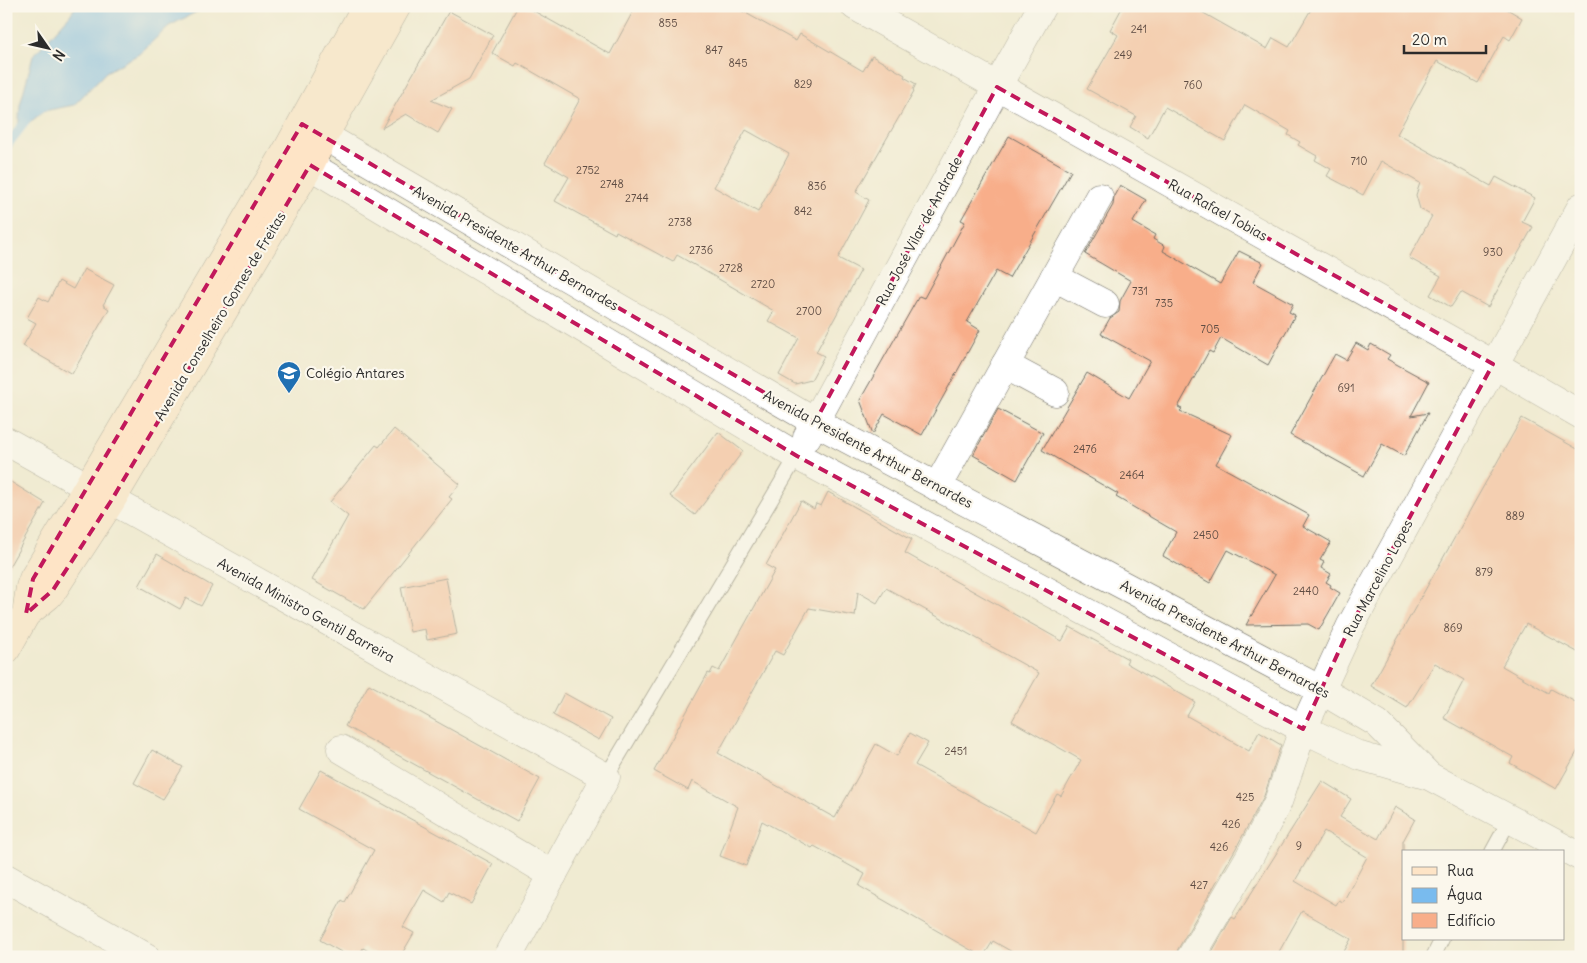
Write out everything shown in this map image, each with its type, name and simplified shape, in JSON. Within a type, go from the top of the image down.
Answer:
[{"type":"street","name":"Avenida Conselheiro Gomes de Freitas","points":[[100,494],[310,164],[313,130],[366,6]]},
{"type":"street","name":"Avenida Conselheiro Gomes de Freitas","points":[[6,650],[26,614],[53,590],[100,494],[286,152],[313,130],[397,6]]},
{"type":"street","name":"Rua Rafael Tobias","points":[[855,6],[1581,415]]},
{"type":"street","name":"Rua José Vilar de Andrade","points":[[798,456],[1042,6]]},
{"type":"street","name":"Avenida Presidente Arthur Bernardes","points":[[313,130],[815,422],[1321,690],[1377,723],[1429,776]]},
{"type":"street","name":"Avenida Presidente Arthur Bernardes","points":[[286,152],[310,164],[798,456],[1303,729],[1360,756],[1429,776],[1581,857]]},
{"type":"street","points":[[937,487],[1099,197]]},
{"type":"street","name":"Rua Marcelino Lopes","points":[[1191,957],[1250,856],[1278,802],[1303,729],[1350,627],[1581,207]]},
{"type":"street","points":[[1054,277],[1105,304]]},
{"type":"street","points":[[1005,365],[1055,392]]},
{"type":"street","name":"Avenida Ministro Gentil Barreira","points":[[6,441],[606,777]]},
{"type":"street","points":[[341,749],[553,875]]},
{"type":"street","points":[[508,957],[606,777]]},
{"type":"street","points":[[6,878],[146,957]]},
{"type":"lane","points":[[606,777],[798,456]]},
{"type":"lane","points":[[1493,850],[1510,819]]},
{"type":"lane","points":[[1433,957],[1442,940]]},
{"type":"highlighted area","points":[[997,87],[1493,364],[1350,627],[1303,729],[797,456],[310,165],[111,501],[53,590],[26,614],[33,579],[302,124],[815,422]]},
{"type":"water","points":[[76,6],[208,6],[169,26],[139,54],[106,72],[74,105],[44,111],[18,132],[20,105],[33,56]]},
{"type":"building","points":[[518,6],[525,6],[610,54],[636,6],[733,6],[796,41],[800,34],[863,71],[872,56],[905,75],[904,77],[916,84],[914,91],[856,192],[869,200],[838,258],[861,270],[816,352],[824,356],[811,380],[795,384],[779,375],[799,338],[768,321],[774,311],[677,255],[673,262],[616,231],[615,234],[555,201],[569,177],[545,163],[580,99],[517,63],[515,66],[492,53]],"holes":[[[746,130],[789,154],[758,212],[714,187]]]},
{"type":"building","points":[[1123,6],[1191,6],[1267,49],[1273,38],[1289,47],[1313,6],[1502,6],[1522,18],[1510,40],[1504,36],[1478,83],[1437,61],[1397,134],[1491,186],[1496,177],[1535,198],[1522,222],[1533,227],[1488,307],[1461,292],[1451,307],[1430,295],[1441,276],[1409,258],[1432,216],[1420,209],[1416,195],[1420,183],[1381,161],[1363,195],[1327,176],[1331,169],[1315,160],[1317,156],[1298,145],[1300,142],[1288,135],[1290,131],[1245,105],[1225,141],[1165,107],[1148,138],[1130,127],[1136,116],[1087,89],[1118,35],[1110,30]]},
{"type":"building","points":[[449,11],[493,35],[469,79],[431,100],[452,109],[438,133],[406,114],[382,128]]},
{"type":"building","points":[[1009,136],[1071,171],[1009,278],[996,271],[967,322],[980,330],[922,435],[884,414],[873,434],[860,400],[919,296],[924,298],[965,222],[961,220]]},
{"type":"building","points":[[1120,185],[1146,200],[1133,222],[1155,235],[1153,239],[1165,246],[1163,251],[1220,284],[1239,251],[1263,263],[1253,282],[1293,304],[1289,312],[1295,315],[1268,365],[1221,338],[1213,353],[1209,351],[1178,407],[1182,409],[1180,411],[1232,435],[1216,464],[1309,515],[1303,526],[1331,542],[1320,560],[1324,562],[1321,568],[1331,574],[1326,582],[1340,593],[1319,630],[1308,624],[1246,625],[1275,575],[1228,550],[1210,583],[1163,556],[1176,532],[1116,497],[1118,494],[1042,450],[1087,373],[1129,398],[1150,361],[1101,334],[1110,318],[1119,312],[1120,301],[1131,281],[1085,254],[1113,205],[1114,196]]},
{"type":"building","points":[[84,269],[114,285],[103,305],[109,309],[72,374],[23,346],[36,323],[27,318],[39,297],[48,302],[59,281],[73,289]]},
{"type":"building","points":[[1356,343],[1368,350],[1371,344],[1390,355],[1387,359],[1429,382],[1411,416],[1428,413],[1404,456],[1382,444],[1364,476],[1290,435],[1335,354],[1346,360]]},
{"type":"building","points":[[998,409],[1043,433],[1017,480],[973,455]]},
{"type":"building","points":[[1522,418],[1581,451],[1581,654],[1526,624],[1502,666],[1549,693],[1551,689],[1581,705],[1581,745],[1556,789],[1510,763],[1513,757],[1444,718],[1464,680],[1435,663],[1407,708],[1371,686]]},
{"type":"building","points":[[394,429],[460,484],[449,497],[452,499],[364,609],[312,580],[348,516],[330,502],[376,445],[379,447]]},
{"type":"building","points":[[718,432],[743,451],[695,515],[670,496]]},
{"type":"building","points":[[6,479],[45,503],[6,572]]},
{"type":"building","points":[[828,492],[912,539],[905,553],[1062,641],[1070,627],[1128,659],[1126,663],[1195,702],[1187,716],[1249,751],[1259,732],[1281,745],[1264,796],[1175,957],[1021,957],[993,941],[983,957],[859,886],[865,874],[814,846],[812,848],[762,821],[746,866],[720,856],[738,807],[692,781],[688,790],[654,771],[708,673],[710,674],[713,668],[719,671],[775,570],[766,565],[801,501],[814,509],[816,504],[821,506]],"holes":[[[886,588],[1039,673],[1012,721],[1081,760],[1061,796],[1057,794],[1036,832],[915,765],[928,743],[910,733],[897,756],[876,744],[835,818],[718,753],[775,651],[783,655],[809,608],[855,616],[858,592],[877,603]]]},
{"type":"building","points":[[157,554],[212,586],[201,606],[186,598],[180,609],[139,586]]},
{"type":"building","points":[[446,578],[457,634],[427,640],[425,629],[410,632],[401,587]]},
{"type":"building","points":[[369,684],[540,779],[517,821],[345,726]]},
{"type":"building","points":[[564,693],[611,719],[599,740],[553,715]]},
{"type":"building","points":[[152,750],[183,767],[163,799],[134,783]]},
{"type":"building","points":[[321,770],[493,864],[471,904],[449,892],[444,902],[424,890],[403,927],[414,933],[400,957],[379,957],[363,948],[358,957],[350,957],[320,940],[342,900],[345,902],[374,850],[299,809]]},
{"type":"building","points":[[1322,781],[1351,799],[1340,817],[1378,839],[1395,807],[1415,819],[1403,841],[1402,850],[1403,957],[1341,957],[1351,939],[1302,911],[1276,957],[1209,957],[1232,917],[1235,919]],"holes":[[[1324,831],[1367,857],[1343,902],[1339,900],[1336,905],[1295,881]]]},
{"type":"waterway","points":[[6,147],[25,122]]},
{"type":"place","name":"Colégio Antares","points":[[289,394]]}]
